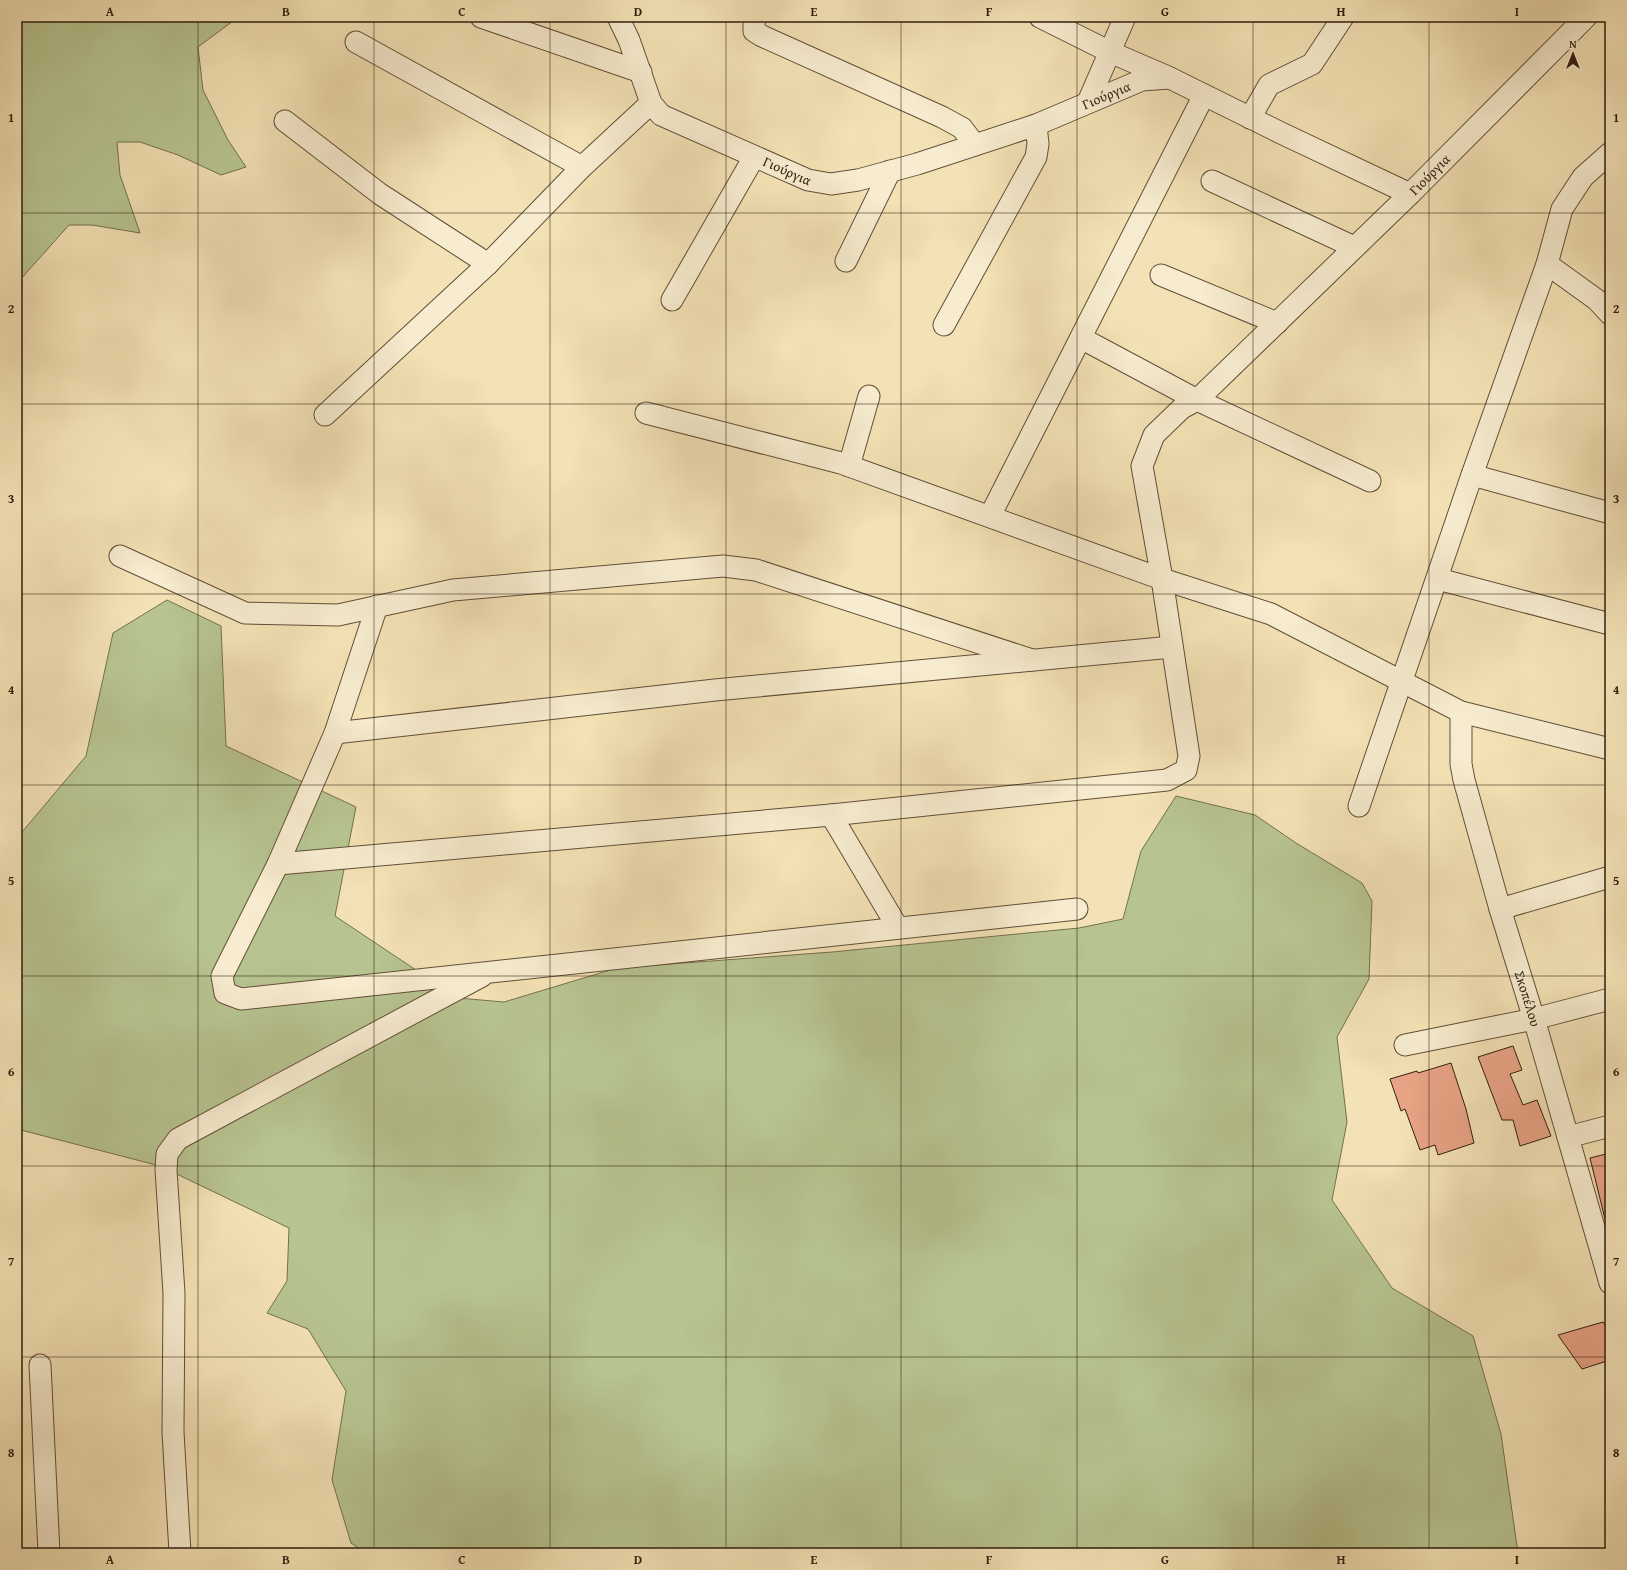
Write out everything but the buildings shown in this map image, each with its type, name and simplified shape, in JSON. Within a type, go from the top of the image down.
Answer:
[{"type":"street","points":[[481,17],[641,72]]},
{"type":"street","name":"Γιούργια","points":[[618,17],[652,103],[661,115],[808,180],[831,184],[858,180],[917,164],[1036,125],[1142,80],[1170,78],[1250,118],[1410,194],[1586,17]]},
{"type":"street","points":[[756,17],[754,22],[754,31],[762,36],[942,117],[962,128],[975,144]]},
{"type":"street","points":[[1040,17],[1110,52],[1170,78]]},
{"type":"street","points":[[1088,102],[1125,17]]},
{"type":"street","points":[[1250,118],[1269,85],[1312,64],[1343,17]]},
{"type":"street","points":[[356,42],[582,167]]},
{"type":"street","points":[[990,516],[1204,95]]},
{"type":"street","points":[[325,414],[488,264],[582,167],[652,103]]},
{"type":"street","points":[[285,121],[380,194],[488,264]]},
{"type":"street","points":[[944,325],[1036,157],[1038,144],[1036,125]]},
{"type":"street","points":[[1359,806],[1546,264],[1562,209],[1583,177],[1610,153]]},
{"type":"street","points":[[672,300],[754,157]]},
{"type":"street","points":[[846,261],[890,171]]},
{"type":"street","points":[[1212,181],[1354,247]]},
{"type":"street","points":[[278,864],[831,815],[1167,780],[1186,770],[1189,756],[1162,579],[1142,466],[1154,435],[1182,408],[1197,400],[1410,194]]},
{"type":"street","points":[[1546,264],[1597,300],[1610,314]]},
{"type":"street","points":[[1161,275],[1277,323]]},
{"type":"street","points":[[1081,338],[1197,400],[1370,481]]},
{"type":"street","points":[[849,466],[869,396]]},
{"type":"street","points":[[646,413],[849,466],[1162,579],[1271,614],[1461,712],[1610,749]]},
{"type":"street","points":[[1472,475],[1610,513]]},
{"type":"street","points":[[120,556],[245,613],[338,615],[453,590],[723,566],[756,570],[1032,660]]},
{"type":"street","points":[[1438,579],[1610,624]]},
{"type":"street","points":[[377,606],[336,733],[278,864],[222,976],[225,992],[241,999],[492,970],[1077,909]]},
{"type":"street","points":[[336,733],[715,690],[1172,647]]},
{"type":"street","name":"Σκοπέλου","points":[[1461,712],[1461,764],[1500,909],[1534,1019],[1610,1283]]},
{"type":"street","points":[[831,815],[898,928]]},
{"type":"street","points":[[1500,909],[1610,877]]},
{"type":"street","points":[[180,1553],[173,1432],[174,1293],[166,1170],[167,1154],[178,1139],[492,970]]},
{"type":"street","points":[[1405,1045],[1534,1019],[1610,999]]},
{"type":"street","points":[[1568,1137],[1610,1126]]},
{"type":"street","points":[[40,1366],[49,1553]]},
{"type":"green space","points":[[17,17],[251,17],[233,21],[198,47],[203,90],[228,140],[246,167],[221,175],[178,155],[140,142],[117,142],[120,175],[140,233],[92,225],[69,225],[19,281],[17,281]]},
{"type":"green space","points":[[167,600],[221,626],[226,746],[356,807],[335,916],[458,998],[504,1002],[617,968],[832,952],[1079,928],[1123,919],[1141,851],[1176,796],[1255,815],[1296,843],[1362,883],[1372,901],[1369,979],[1337,1037],[1347,1122],[1332,1200],[1392,1288],[1473,1336],[1501,1434],[1518,1553],[366,1553],[351,1543],[332,1480],[346,1391],[308,1329],[267,1313],[287,1281],[289,1228],[160,1166],[17,1129],[17,838],[86,756],[113,633]]}]
